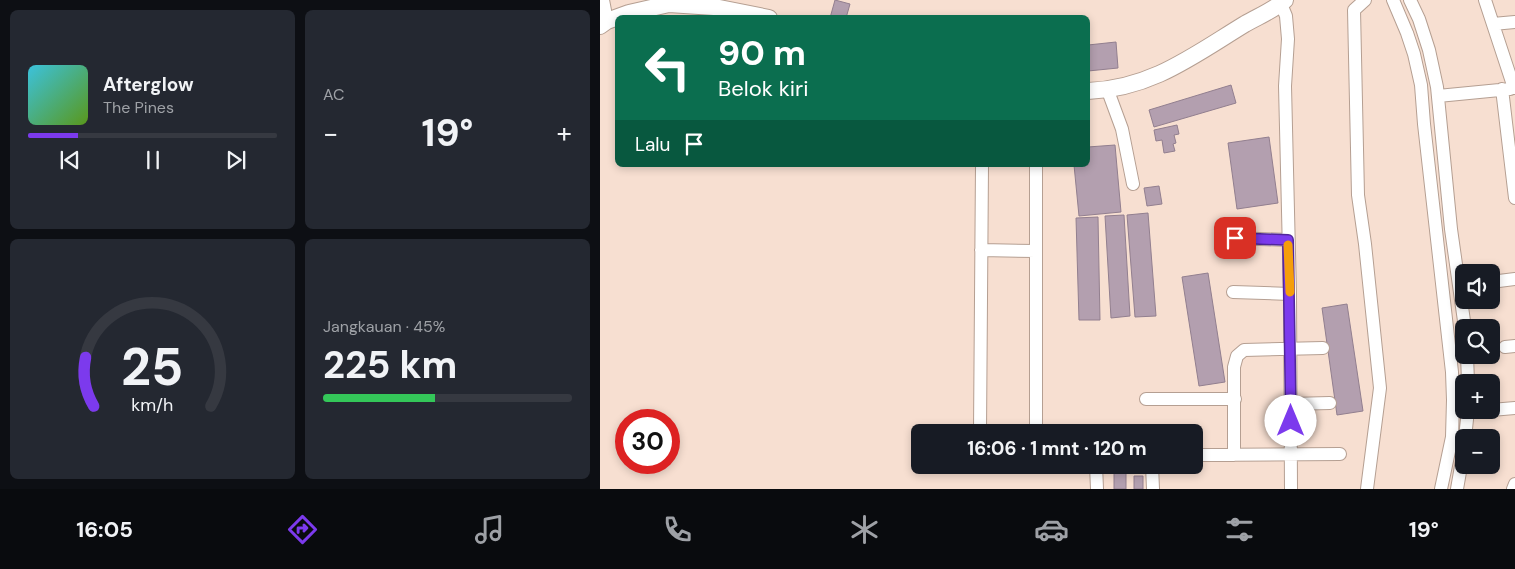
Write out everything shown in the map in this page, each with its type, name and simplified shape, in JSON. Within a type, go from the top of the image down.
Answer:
[{"type":"street","points":[[603,0],[604,24]]},
{"type":"street","points":[[1365,0],[1354,10],[1358,195],[1380,388],[1367,489]]},
{"type":"street","points":[[1393,0],[1407,33],[1421,85],[1452,372],[1452,437],[1441,489]]},
{"type":"street","points":[[1410,0],[1419,19],[1429,50],[1438,96],[1451,229],[1457,264]]},
{"type":"street","points":[[1485,0],[1510,89],[1515,198]]},
{"type":"street","points":[[624,15],[669,4],[735,5],[761,15]]},
{"type":"street","points":[[1090,91],[1108,90],[1137,83],[1173,68],[1284,7],[1288,39],[1285,86],[1290,294],[1290,489]]},
{"type":"street","points":[[1492,24],[1515,22]]},
{"type":"street","points":[[1438,96],[1510,89]]},
{"type":"street","points":[[1108,90],[1122,129],[1133,184]]},
{"type":"street","points":[[980,424],[982,167]]},
{"type":"street","points":[[1036,167],[1036,424]]},
{"type":"street","points":[[1235,238],[1288,240]]},
{"type":"street","points":[[981,250],[1036,251]]},
{"type":"street","points":[[1500,281],[1515,279]]},
{"type":"street","points":[[1233,292],[1290,294]]},
{"type":"street","points":[[1234,455],[1234,367],[1238,356],[1244,350],[1323,348]]},
{"type":"street","points":[[1146,399],[1234,399]]},
{"type":"street","points":[[1290,404],[1330,403]]},
{"type":"street","points":[[1500,409],[1515,408]]},
{"type":"street","points":[[1203,455],[1340,454]]},
{"type":"street","points":[[1096,474],[1097,489]]},
{"type":"street","points":[[1152,474],[1153,489]]},
{"type":"street","points":[[1457,489],[1460,474]]},
{"type":"street","points":[[1513,489],[1515,484]]},
{"type":"building","points":[[835,0],[850,4],[847,15],[831,15]]},
{"type":"building","points":[[1116,42],[1118,68],[1090,71],[1090,45]]},
{"type":"building","points":[[1231,85],[1236,103],[1154,127],[1149,110]]},
{"type":"building","points":[[1177,125],[1179,134],[1174,135],[1176,143],[1173,144],[1175,151],[1164,153],[1162,140],[1156,141],[1154,130]]},
{"type":"building","points":[[1269,137],[1278,203],[1237,209],[1228,143]]},
{"type":"building","points":[[1115,145],[1121,212],[1079,216],[1074,167],[1090,167],[1090,147]]},
{"type":"building","points":[[1159,186],[1162,204],[1147,206],[1144,188]]},
{"type":"building","points":[[1148,213],[1156,316],[1135,317],[1127,215]]},
{"type":"building","points":[[1124,215],[1130,316],[1111,318],[1105,216]]},
{"type":"building","points":[[1098,217],[1100,320],[1079,320],[1076,218]]},
{"type":"building","points":[[1208,273],[1225,382],[1199,386],[1182,277]]},
{"type":"building","points":[[1347,304],[1363,411],[1337,415],[1322,308]]},
{"type":"building","points":[[1114,474],[1126,474],[1126,489],[1114,489]]},
{"type":"building","points":[[1134,476],[1143,476],[1143,489],[1134,489]]},
{"type":"slow traffic","points":[[1288,245],[1290,292]]},
{"type":"route","points":[[1235,238],[1288,240],[1291,421]]}]
